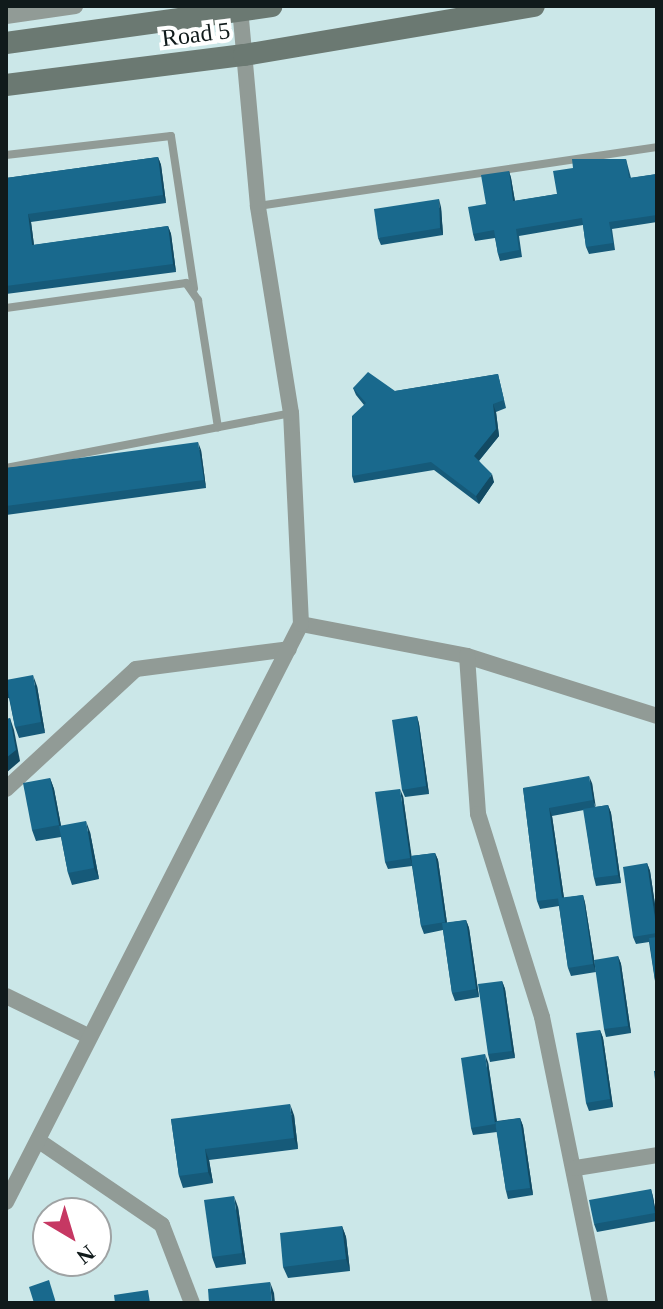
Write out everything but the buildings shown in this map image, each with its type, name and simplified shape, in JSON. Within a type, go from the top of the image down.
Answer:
[{"type":"street","points":[[6,16],[75,6]]},
{"type":"street","name":"Road 5","points":[[6,43],[271,6]]},
{"type":"street","name":"Road 5","points":[[6,85],[244,55],[530,6]]},
{"type":"street","points":[[6,1202],[39,1141],[88,1036],[301,624],[291,413],[258,206],[240,10]]},
{"type":"street","points":[[301,624],[467,656],[657,716]]},
{"type":"street","points":[[6,789],[136,669],[289,649]]},
{"type":"street","points":[[467,656],[478,814],[542,1017],[576,1168],[600,1303]]},
{"type":"street","points":[[6,996],[88,1036]]},
{"type":"street","points":[[39,1141],[162,1225],[192,1303]]},
{"type":"street","points":[[576,1168],[657,1155]]},
{"type":"lane","points":[[6,155],[171,136],[218,427]]},
{"type":"lane","points":[[258,206],[657,147]]},
{"type":"lane","points":[[6,308],[186,283],[194,288]]},
{"type":"lane","points":[[6,468],[291,413]]}]
